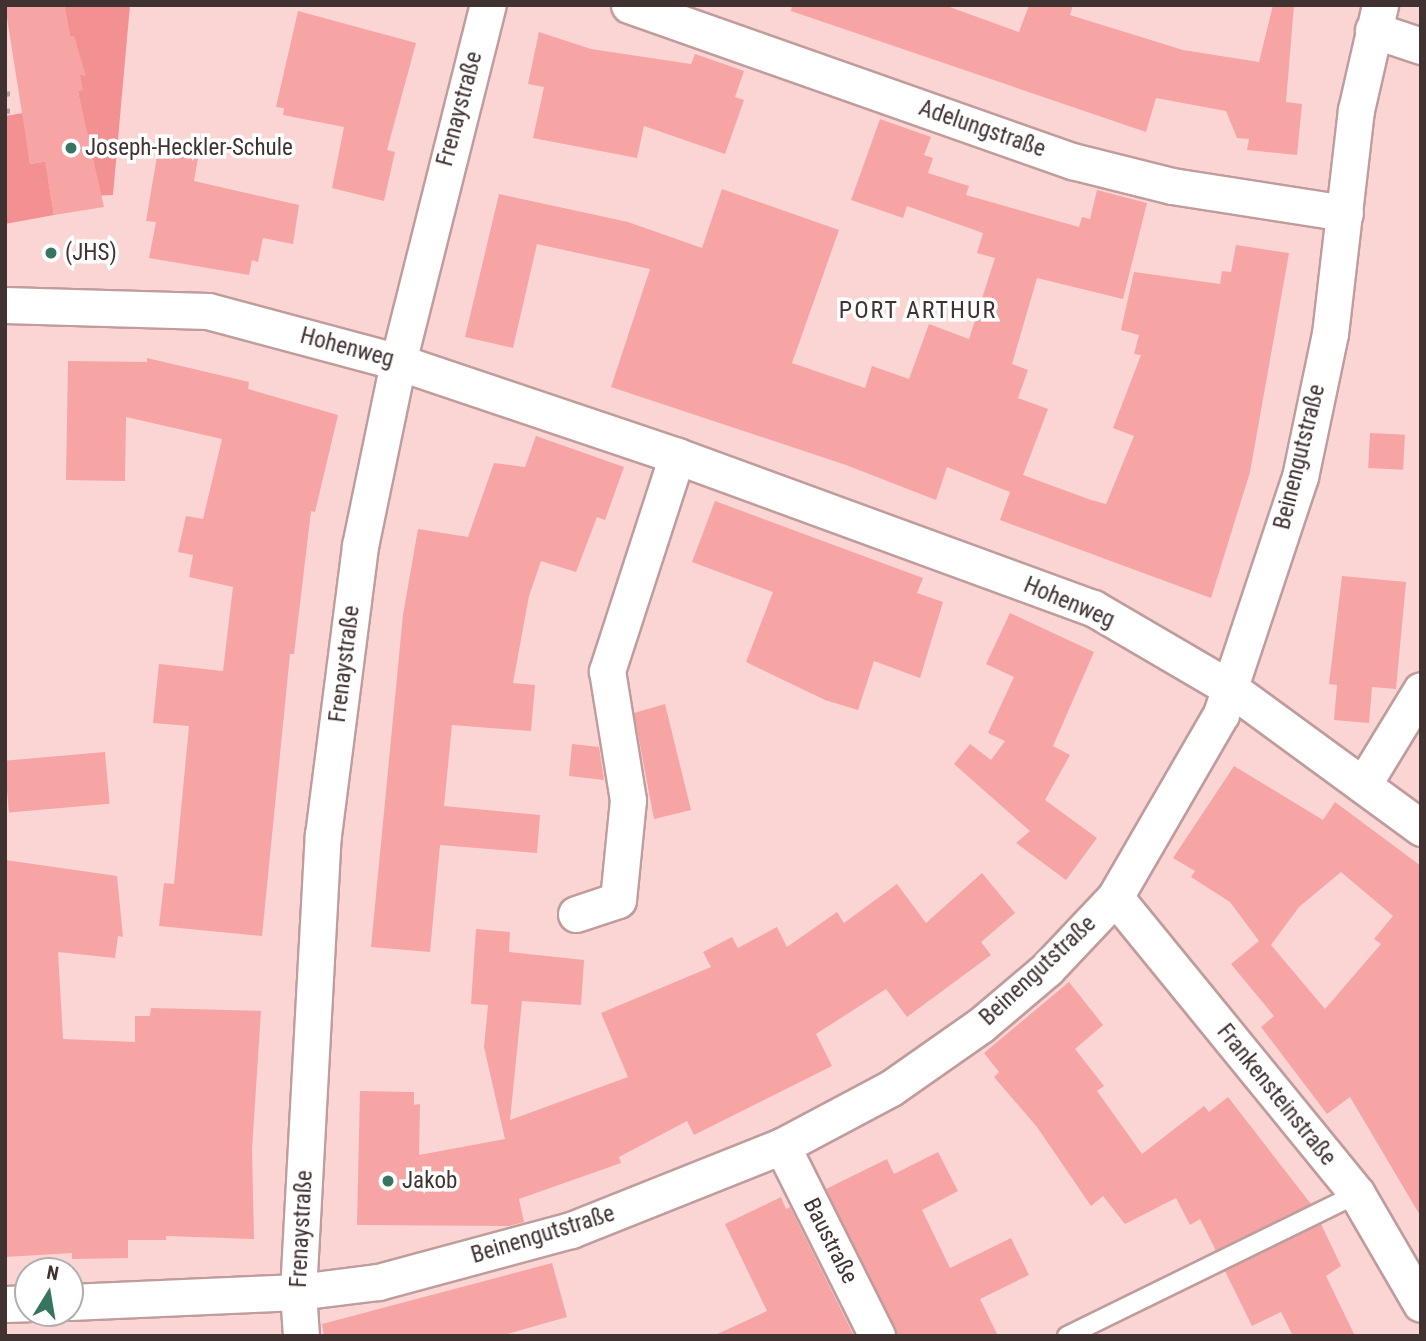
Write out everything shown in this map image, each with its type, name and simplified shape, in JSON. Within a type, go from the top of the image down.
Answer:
[{"type":"street","name":"Frenaystraße","points":[[301,1336],[298,1292],[323,835],[360,547],[398,362],[488,5]]},
{"type":"street","name":"Adelungstraße","points":[[629,5],[1072,161],[1172,186],[1345,213]]},
{"type":"street","name":"Beinengutstraße","points":[[84,1301],[298,1292],[378,1282],[571,1230],[782,1146],[891,1088],[981,1025],[1047,969],[1115,897],[1221,715],[1300,477],[1330,334],[1356,110],[1376,18]]},
{"type":"street","points":[[1376,18],[1421,46]]},
{"type":"street","name":"Hohenweg","points":[[5,305],[208,311],[398,362],[677,456],[1093,608],[1230,688],[1421,828]]},
{"type":"street","points":[[576,914],[618,900],[628,800],[607,671],[677,456]]},
{"type":"street","points":[[1363,785],[1421,690]]},
{"type":"street","name":"Frankensteinstraße","points":[[1115,897],[1357,1194],[1421,1304]]},
{"type":"street","name":"Baustraße","points":[[782,1146],[877,1336]]},
{"type":"lane","points":[[1066,1336],[1357,1194]]},
{"type":"path","points":[[5,94],[12,93]]},
{"type":"path","points":[[5,111],[15,110]]},
{"type":"shaded area","points":[[64,5],[130,5],[113,195],[92,196],[48,178],[54,215],[5,224],[5,116],[23,113],[30,164],[94,153],[88,150],[78,91],[83,89],[78,87],[75,39],[70,36]]},
{"type":"building","points":[[5,5],[64,5],[70,36],[74,36],[86,76],[80,75],[83,90],[78,91],[104,207],[54,215],[45,162],[30,164]]},
{"type":"building","points":[[792,5],[944,5],[1019,32],[1029,5],[1073,5],[1070,15],[1183,50],[1259,62],[1273,5],[1294,5],[1286,102],[1302,104],[1297,155],[1247,150],[1249,139],[1237,138],[1226,111],[1156,98],[1146,132],[791,11]]},
{"type":"building","points":[[298,11],[416,43],[387,150],[395,152],[384,201],[332,188],[344,127],[283,115],[284,108],[276,107]]},
{"type":"building","points":[[539,32],[591,49],[691,64],[695,54],[744,71],[735,97],[744,100],[725,154],[644,126],[637,158],[533,138],[544,87],[528,84]]},
{"type":"building","points":[[880,119],[931,137],[924,155],[933,158],[928,173],[969,186],[966,195],[1079,227],[1082,217],[1090,219],[1097,190],[1147,203],[1123,299],[1037,278],[1012,364],[1028,370],[1018,398],[1048,409],[1023,475],[1091,500],[1106,504],[1134,436],[1113,428],[1141,355],[1134,354],[1139,335],[1121,330],[1134,272],[1220,284],[1222,271],[1231,272],[1236,245],[1289,253],[1250,472],[1211,598],[1000,520],[1010,492],[947,467],[936,500],[846,465],[611,387],[650,269],[537,244],[513,348],[465,337],[499,194],[628,222],[702,248],[722,189],[839,230],[792,363],[865,388],[872,366],[909,379],[929,324],[969,339],[995,258],[977,253],[983,233],[907,206],[903,218],[851,200]]},
{"type":"building","points":[[179,143],[200,147],[194,181],[299,205],[293,244],[263,238],[258,262],[252,260],[249,275],[149,258],[156,222],[146,221],[159,145]]},
{"type":"building","points":[[147,358],[249,382],[248,389],[338,415],[315,512],[311,511],[294,654],[290,654],[262,936],[159,926],[164,883],[174,884],[189,726],[153,723],[159,664],[223,671],[233,587],[189,577],[193,555],[178,552],[186,516],[203,519],[222,439],[126,417],[125,481],[66,480],[68,361],[147,362]]},
{"type":"building","points":[[1370,433],[1405,435],[1403,470],[1368,468]]},
{"type":"building","points":[[536,436],[624,467],[605,520],[597,517],[576,572],[541,561],[529,596],[513,683],[535,685],[531,731],[452,725],[444,806],[540,815],[537,853],[440,845],[430,952],[371,947],[403,615],[418,529],[468,537],[494,463],[525,467]]},
{"type":"building","points":[[715,501],[923,578],[917,593],[943,602],[920,678],[874,661],[858,710],[825,700],[746,662],[773,592],[692,562]]},
{"type":"building","points":[[1342,576],[1406,582],[1396,689],[1372,687],[1369,723],[1334,720],[1337,685],[1329,684]]},
{"type":"building","points":[[1010,613],[1094,652],[1053,746],[1070,755],[1045,800],[1097,838],[1066,880],[1016,843],[1030,831],[954,764],[970,744],[991,760],[1005,741],[988,733],[1014,677],[986,664]]},
{"type":"building","points":[[665,704],[691,810],[654,819],[634,713]]},
{"type":"building","points":[[572,744],[599,747],[604,780],[569,776]]},
{"type":"building","points":[[105,752],[110,804],[9,813],[5,761]]},
{"type":"building","points":[[1234,766],[1323,820],[1335,802],[1421,866],[1421,1217],[1350,1097],[1327,1114],[1261,1027],[1274,1016],[1231,964],[1259,941],[1230,902],[1191,877],[1195,871],[1173,858]],"holes":[[[1341,872],[1393,916],[1374,939],[1381,944],[1325,1009],[1271,945],[1299,907]]]},
{"type":"building","points":[[5,860],[117,876],[123,937],[118,936],[115,958],[58,952],[63,1039],[135,1042],[135,1016],[150,1016],[151,1008],[261,1011],[252,1149],[254,1239],[166,1236],[166,1240],[128,1240],[128,1258],[84,1259],[72,1257],[72,1253],[5,1257]]},
{"type":"building","points":[[982,873],[1015,913],[981,942],[991,955],[907,1017],[886,989],[816,1034],[832,1066],[694,1135],[687,1121],[619,1157],[621,1163],[519,1199],[524,1222],[509,1226],[357,1225],[360,1091],[414,1092],[414,1105],[420,1104],[419,1155],[505,1139],[484,1047],[488,1005],[471,1004],[476,929],[510,932],[509,952],[584,960],[581,1005],[522,1001],[510,1120],[628,1077],[601,1013],[711,967],[703,952],[732,937],[738,948],[777,927],[787,947],[837,912],[844,923],[897,884],[926,923]]},
{"type":"building","points":[[1069,982],[1103,1025],[1075,1049],[1104,1086],[1097,1091],[1142,1154],[1204,1106],[1209,1112],[1228,1097],[1311,1204],[1216,1251],[1200,1219],[1190,1225],[1176,1198],[1125,1224],[1103,1196],[1091,1206],[1037,1127],[994,1077],[999,1072],[984,1053]]},
{"type":"building","points":[[938,1152],[958,1191],[922,1210],[950,1268],[1011,1238],[1029,1275],[980,1299],[998,1336],[897,1336],[826,1189],[887,1159],[894,1174]]},
{"type":"building","points":[[781,1197],[786,1209],[790,1207],[854,1336],[713,1336],[767,1311],[725,1224]]},
{"type":"building","points":[[1321,1224],[1341,1266],[1326,1276],[1355,1336],[1293,1336],[1281,1312],[1252,1326],[1225,1271]]},
{"type":"building","points":[[552,1263],[567,1317],[500,1336],[324,1336],[322,1324]]},
{"type":"place","name":"Joseph-Heckler-Schule","points":[[71,148]]},
{"type":"place","name":"(JHS)","points":[[51,253]]},
{"type":"place","name":"Jakob","points":[[388,1181]]},
{"type":"district","name":"PORT ARTHUR","points":[[918,311]]}]
